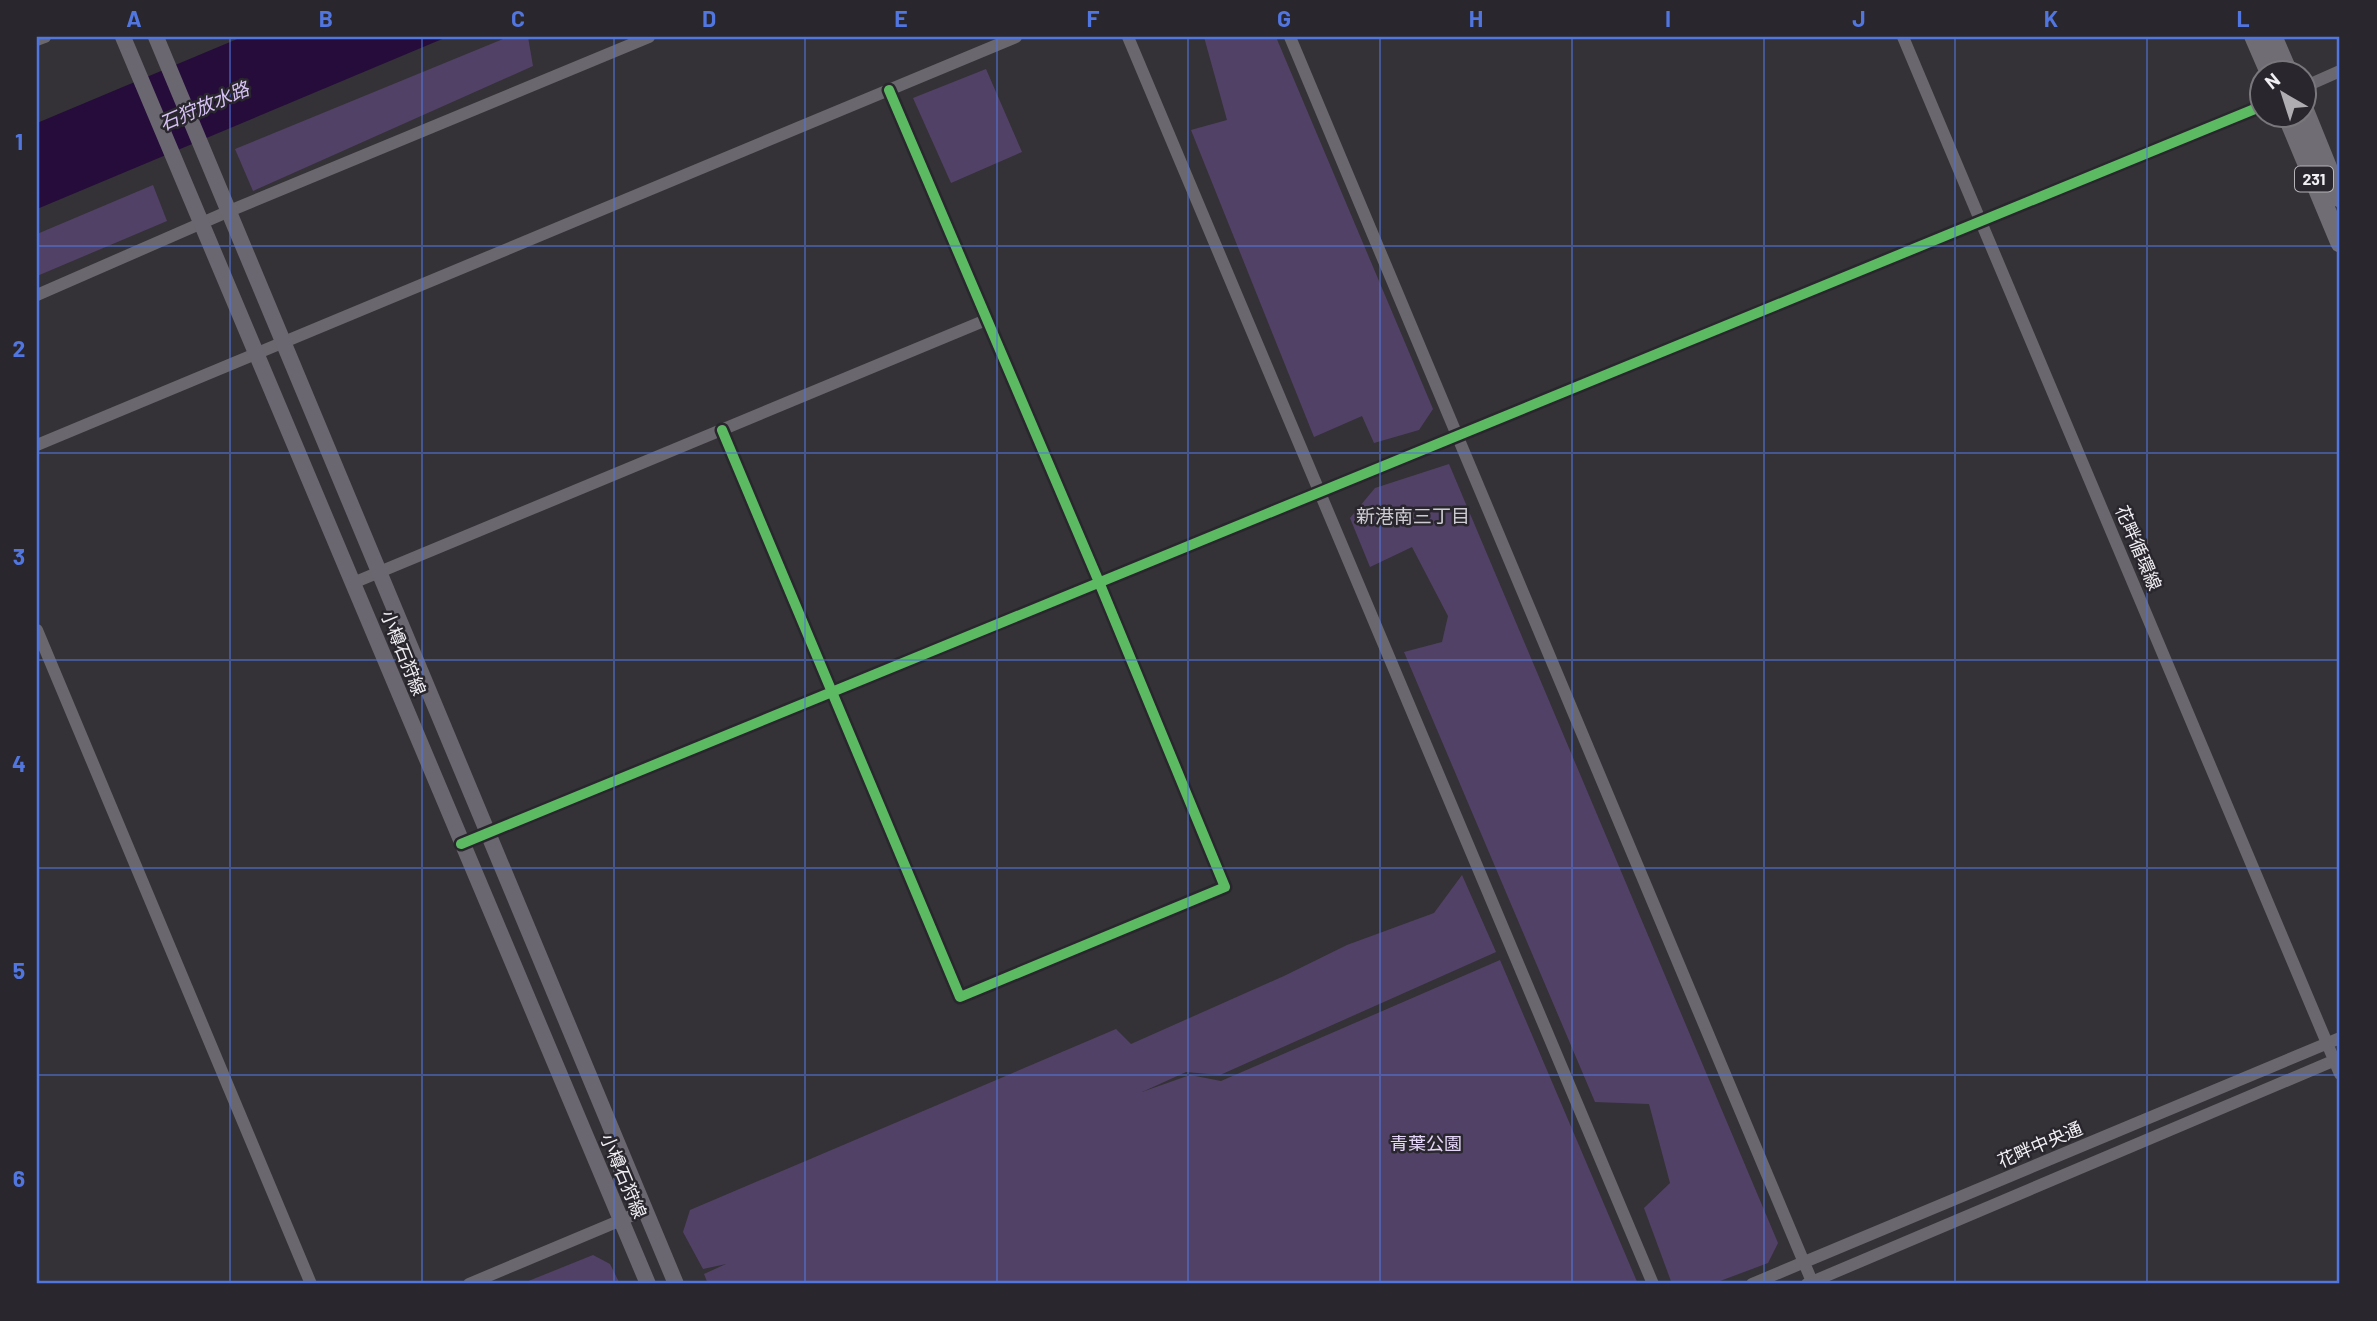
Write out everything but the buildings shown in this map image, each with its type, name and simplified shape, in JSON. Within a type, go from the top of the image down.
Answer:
[{"type":"highway","points":[[2254,37],[2264,60]]},
{"type":"highway","points":[[2273,37],[2282,60]]},
{"type":"highway","name":"231","points":[[2293,130],[2340,243]]},
{"type":"highway","name":"231","points":[[2312,130],[2340,198]]},
{"type":"main road","name":"小樽石狩線","points":[[123,37],[258,352],[461,844],[648,1284]]},
{"type":"main road","name":"小樽石狩線","points":[[156,37],[676,1284]]},
{"type":"street","points":[[37,40],[44,37]]},
{"type":"street","points":[[37,295],[228,212],[649,37]]},
{"type":"street","points":[[37,445],[1016,37]]},
{"type":"street","points":[[1128,37],[1653,1284]]},
{"type":"street","points":[[1290,37],[1804,1263],[1810,1284],[2337,1059]]},
{"type":"street","name":"花畔循環線","points":[[1903,37],[1982,219],[2327,1043],[2337,1059],[2340,1074]]},
{"type":"street","points":[[2318,81],[2340,71]]},
{"type":"street","points":[[722,430],[960,997],[1225,887],[1099,582],[889,90]]},
{"type":"street","points":[[461,844],[2248,112]]},
{"type":"street","points":[[353,583],[986,320]]},
{"type":"street","points":[[37,631],[311,1284]]},
{"type":"street","name":"花畔中央通","points":[[1752,1284],[2340,1038]]},
{"type":"street","points":[[469,1284],[645,1210]]},
{"type":"green space","points":[[508,37],[528,37],[533,66],[253,191],[235,149]]},
{"type":"green space","points":[[1204,37],[1276,37],[1433,409],[1419,430],[1374,443],[1362,416],[1314,437],[1191,130],[1227,120]]},
{"type":"green space","points":[[986,69],[1022,152],[951,183],[913,98]]},
{"type":"green space","points":[[153,185],[167,221],[37,276],[37,234]]},
{"type":"green space","points":[[1449,464],[1778,1243],[1768,1263],[1712,1284],[1672,1284],[1644,1208],[1670,1183],[1649,1104],[1595,1102],[1404,652],[1442,642],[1448,616],[1412,547],[1370,567],[1350,518],[1375,488]]},
{"type":"green space","name":"青葉公園","points":[[1462,875],[1496,952],[1220,1075],[1186,1072],[1142,1092],[1190,1075],[1221,1081],[1500,960],[1638,1284],[708,1284],[704,1274],[726,1264],[703,1269],[683,1232],[690,1210],[1116,1029],[1131,1044],[1347,945],[1434,913]]},
{"type":"green space","points":[[593,1255],[610,1264],[620,1284],[521,1284]]},
{"type":"water","name":"石狩放水路","points":[[242,37],[447,37],[37,209],[37,123]]},
{"type":"cycle path","points":[[722,430],[960,997],[1225,887],[1099,582],[889,90]]},
{"type":"cycle path","points":[[461,844],[2248,112]]},
{"type":"district","name":"新港南三丁目","points":[[1413,516]]}]
